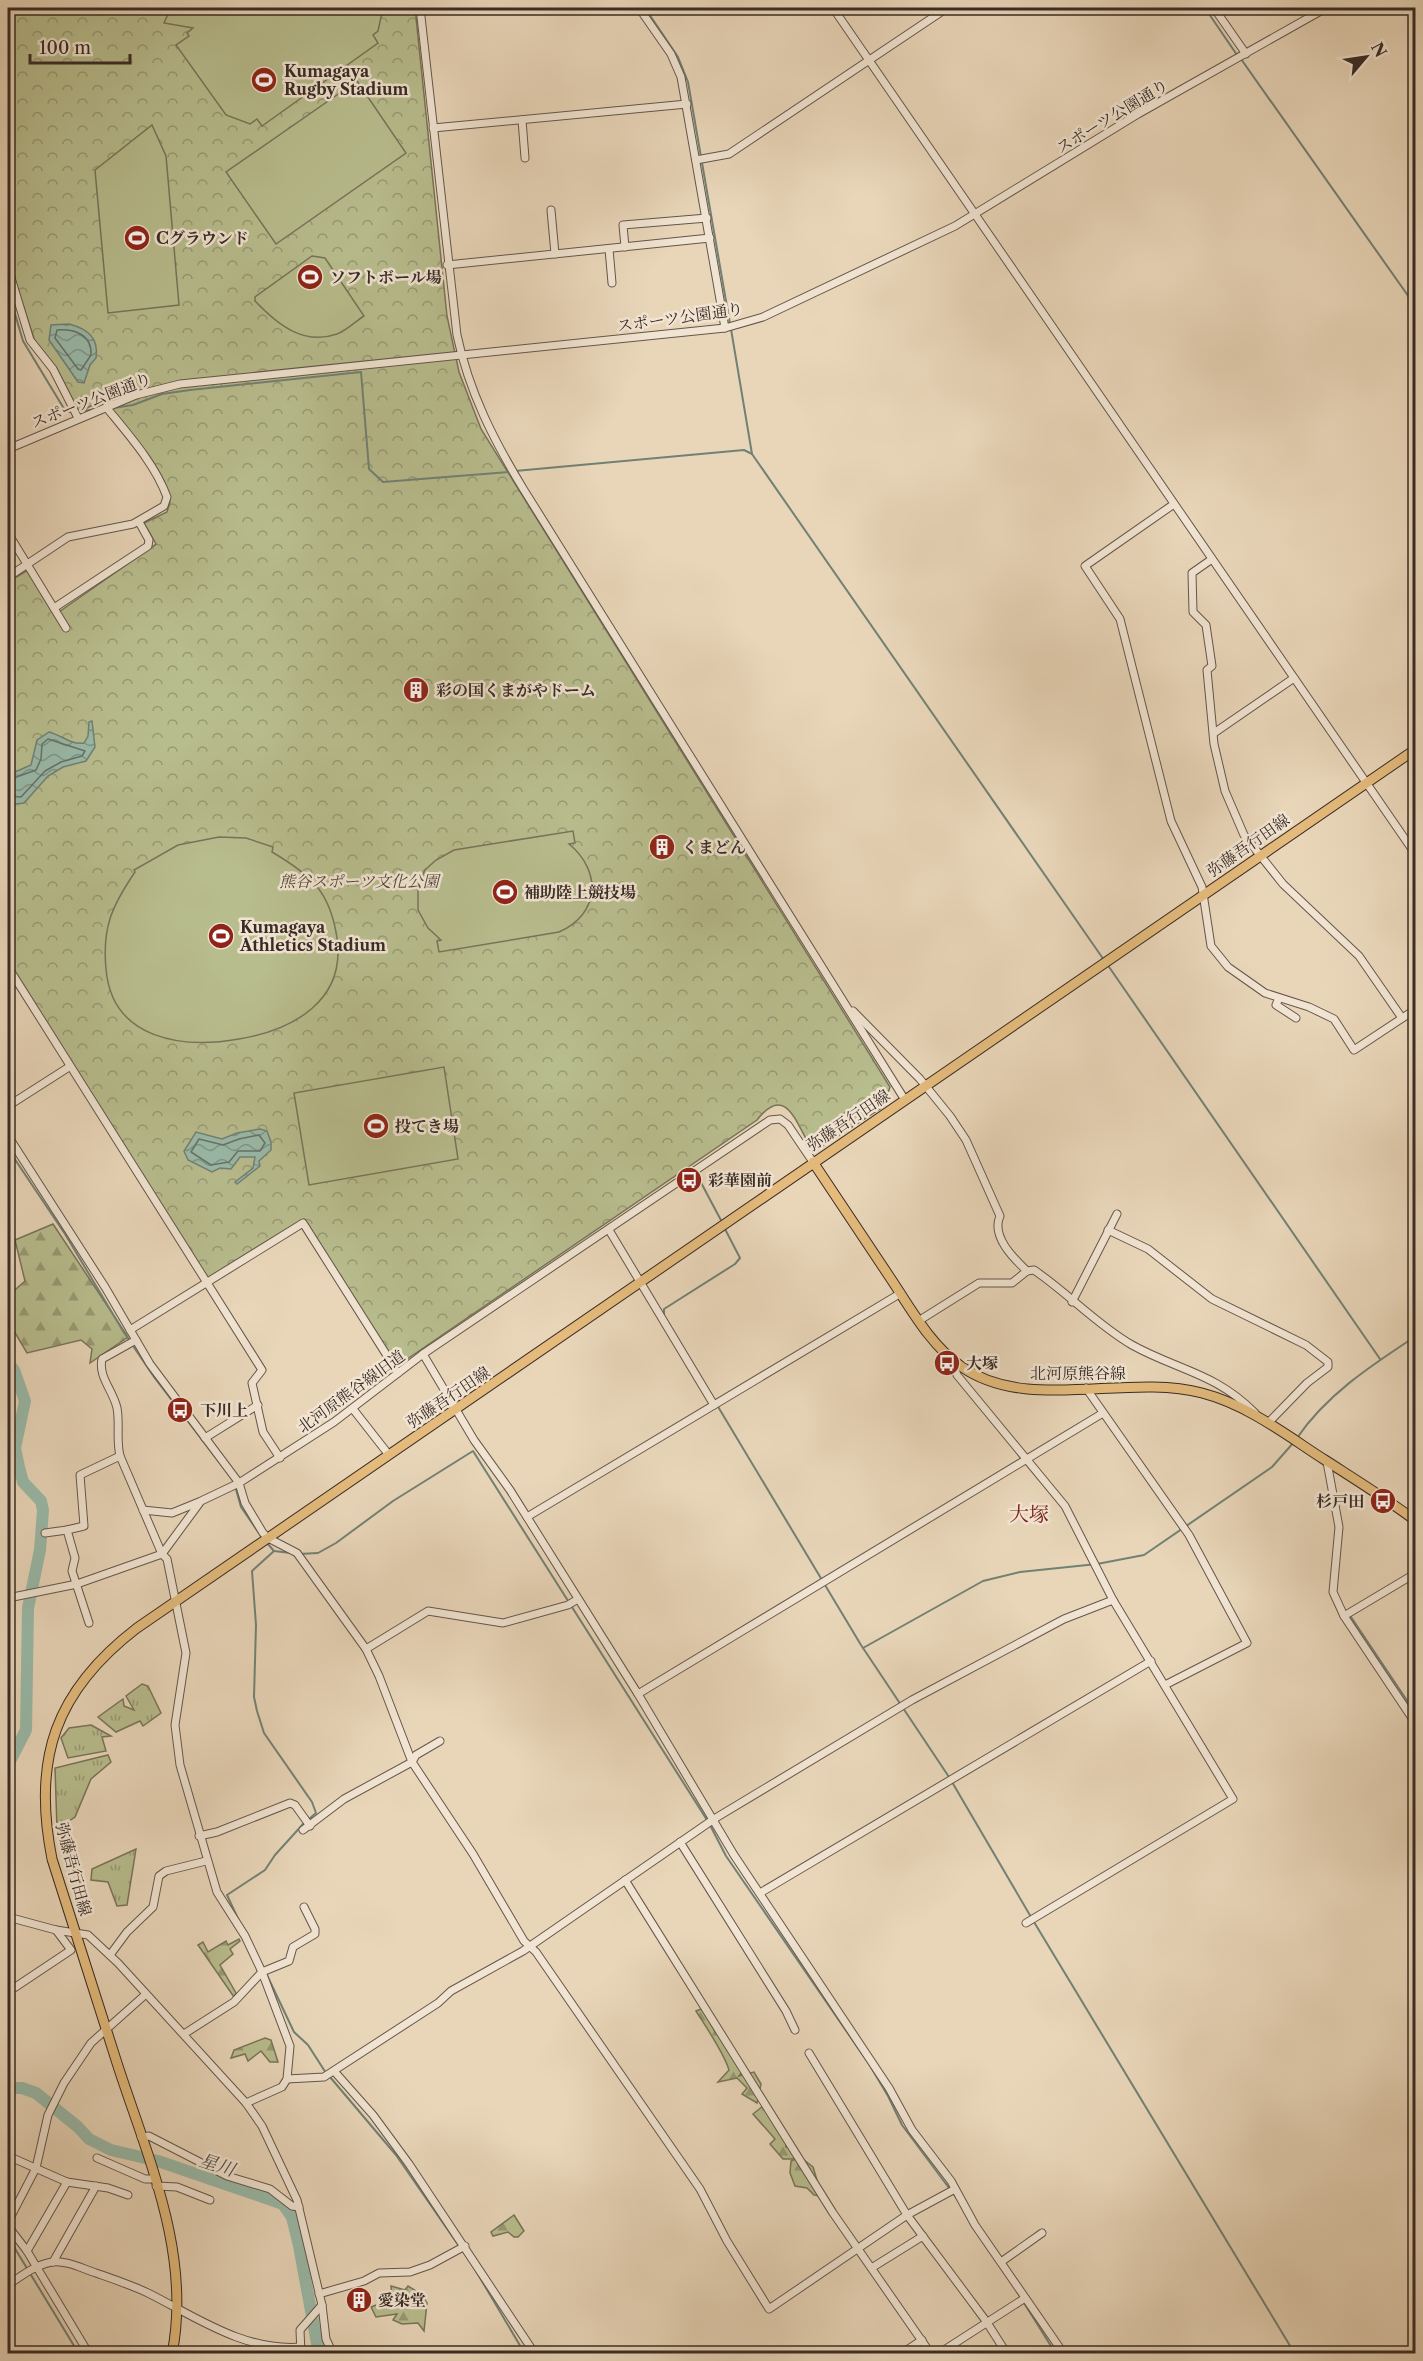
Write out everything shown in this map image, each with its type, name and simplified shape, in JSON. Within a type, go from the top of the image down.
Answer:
[{"type":"main road","name":"弥藤吾行田線","points":[[172,2354],[178,2308],[175,2263],[142,2139],[52,1859],[46,1825],[45,1775],[49,1751],[66,1707],[91,1670],[116,1644],[175,1602],[1416,749]]},
{"type":"main road","name":"北河原熊谷線","points":[[813,1162],[920,1320],[952,1360],[974,1374],[1014,1387],[1157,1387],[1185,1390],[1220,1399],[1259,1417],[1377,1493],[1416,1521]]},
{"type":"street","points":[[420,8],[447,265],[462,357],[474,396],[501,452],[905,1100]]},
{"type":"street","points":[[639,8],[671,54],[681,77],[725,328]]},
{"type":"street","points":[[833,8],[1416,855]]},
{"type":"street","points":[[696,160],[729,154],[947,8]]},
{"type":"street","points":[[1215,8],[1246,54]]},
{"type":"street","name":"スポーツ公園通り","points":[[8,449],[149,390],[180,384],[462,357],[725,328],[763,317],[918,246],[976,215],[1138,114],[1326,8]]},
{"type":"street","points":[[433,128],[687,104]]},
{"type":"street","points":[[522,120],[525,158]]},
{"type":"street","points":[[551,210],[555,254]]},
{"type":"street","points":[[625,247],[623,225],[707,218]]},
{"type":"street","points":[[447,265],[710,238]]},
{"type":"street","points":[[609,249],[612,283]]},
{"type":"street","points":[[8,268],[30,340],[53,369],[78,418]]},
{"type":"street","points":[[8,577],[68,537],[139,522],[164,506],[167,497],[136,446],[106,407]]},
{"type":"street","points":[[1174,504],[1085,566],[1120,619],[1171,821],[1202,886],[1210,946],[1228,967],[1264,993],[1309,1007],[1334,1019],[1354,1050],[1416,1009]]},
{"type":"street","points":[[54,608],[101,580],[148,546],[149,540],[139,522]]},
{"type":"street","points":[[8,533],[66,628]]},
{"type":"street","points":[[1212,560],[1192,573],[1193,612],[1206,625],[1212,666],[1207,670],[1214,744],[1226,791],[1244,835],[1283,884],[1359,956],[1402,1018]]},
{"type":"street","points":[[1214,733],[1294,678]]},
{"type":"street","points":[[8,967],[262,1370],[252,1383],[263,1432],[280,1458]]},
{"type":"street","points":[[1279,998],[1276,1005],[1296,1018]]},
{"type":"street","points":[[846,1005],[884,1041],[925,1086],[966,1140],[1000,1216],[997,1224],[998,1232],[1009,1252],[1027,1271]]},
{"type":"street","points":[[8,1106],[69,1067]]},
{"type":"street","name":"北河原熊谷線旧道","points":[[143,1510],[172,1513],[239,1482],[280,1458],[353,1409],[423,1354],[770,1120],[780,1119],[788,1125],[813,1162]]},
{"type":"street","points":[[8,1136],[150,1364],[239,1482],[245,1503],[268,1538],[297,1552],[366,1649],[412,1762],[529,1945],[700,2189],[727,2241],[769,2309],[907,2215],[955,2188]]},
{"type":"street","points":[[1072,1302],[1117,1214]]},
{"type":"street","points":[[130,1330],[303,1223],[398,1373]]},
{"type":"street","points":[[609,1230],[714,1404]]},
{"type":"street","points":[[1108,1230],[1148,1249],[1212,1299],[1306,1346],[1328,1362],[1328,1367],[1307,1383],[1268,1423]]},
{"type":"street","points":[[920,1320],[967,1288],[979,1283],[1012,1283],[1027,1271],[1034,1270],[1104,1328],[1135,1346],[1213,1379],[1246,1403],[1259,1417]]},
{"type":"street","points":[[527,1517],[901,1293]]},
{"type":"street","points":[[136,1340],[102,1359],[100,1368],[117,1408],[116,1443],[120,1456],[162,1554],[167,1559],[186,1653],[175,1725],[180,1766],[206,1861],[217,1892],[244,1936],[262,1972],[290,2046],[287,2079],[282,2087],[246,2103]]},
{"type":"street","points":[[423,1354],[455,1410],[527,1517],[760,1893],[889,2088],[912,2130],[955,2188],[975,2225],[1064,2354]]},
{"type":"street","points":[[952,1360],[957,1375],[1065,1506],[1113,1600],[1233,1799],[1026,1923]]},
{"type":"street","points":[[1086,1388],[1189,1535],[1247,1643],[1165,1685]]},
{"type":"street","points":[[205,1438],[258,1405]]},
{"type":"street","points":[[353,1409],[389,1455]]},
{"type":"street","points":[[638,1694],[1103,1413]]},
{"type":"street","points":[[45,1533],[84,1526],[80,1476],[120,1456]]},
{"type":"street","points":[[1327,1462],[1339,1527],[1333,1592],[1344,1616],[1416,1724]]},
{"type":"street","points":[[8,1598],[77,1584],[162,1554],[201,1501]]},
{"type":"street","points":[[67,1530],[75,1558],[72,1571],[89,1623]]},
{"type":"street","points":[[1344,1616],[1416,1573]]},
{"type":"street","points":[[366,1649],[428,1611],[502,1623],[568,1605],[578,1599]]},
{"type":"street","points":[[287,2079],[324,2078],[438,2003],[451,1991],[529,1945],[714,1819],[912,1700],[1064,1619],[1113,1600]]},
{"type":"street","points":[[760,1893],[1151,1661]]},
{"type":"street","points":[[303,1830],[344,1799],[412,1762],[416,1755],[440,1741]]},
{"type":"street","points":[[199,1836],[217,1832],[290,1803],[295,1805],[310,1826]]},
{"type":"street","points":[[680,1842],[786,2011],[795,2030]]},
{"type":"street","points":[[110,1956],[127,1932],[153,1907],[159,1876],[166,1871],[206,1861]]},
{"type":"street","points":[[625,1880],[833,2213],[873,2267],[931,2354]]},
{"type":"street","points":[[184,2034],[234,2002],[262,1972],[289,1961],[293,1947],[315,1934],[315,1929],[304,1907]]},
{"type":"street","points":[[8,1917],[56,1930],[88,1935],[184,2034],[246,2103],[277,2155],[299,2207],[322,2306],[326,2338],[333,2354]]},
{"type":"street","points":[[8,1992],[70,1950],[56,1930]]},
{"type":"street","points":[[88,2354],[27,2251],[8,2224],[36,2168],[48,2115],[58,2097],[91,2043],[146,1994]]},
{"type":"street","points":[[809,2053],[907,2215],[986,2321],[1007,2354]]},
{"type":"street","points":[[334,2071],[373,2115],[465,2246],[535,2354]]},
{"type":"street","points":[[142,2139],[148,2136],[227,2176],[270,2189],[292,2206],[299,2207]]},
{"type":"street","points":[[8,2157],[67,2182],[96,2186],[128,2195]]},
{"type":"street","points":[[97,2158],[145,2179],[177,2187],[210,2200]]},
{"type":"street","points":[[27,2251],[67,2182]]},
{"type":"street","points":[[53,2262],[96,2186]]},
{"type":"street","points":[[1001,2262],[1042,2234]]},
{"type":"street","points":[[873,2267],[922,2236]]},
{"type":"street","points":[[319,2294],[363,2281],[379,2273],[410,2272],[430,2265],[465,2246]]},
{"type":"street","points":[[8,2285],[35,2267],[53,2262],[69,2264],[110,2278],[255,2344],[301,2350],[300,2330],[322,2306]]},
{"type":"street","points":[[938,2354],[1025,2298]]},
{"type":"street","points":[[901,2354],[922,2340]]},
{"type":"green space","name":"熊谷スポーツ文化公園","points":[[8,8],[415,8],[447,316],[459,372],[481,429],[890,1087],[883,1107],[818,1149],[812,1149],[796,1120],[784,1106],[776,1105],[767,1109],[757,1120],[397,1366],[304,1219],[207,1280],[8,963],[8,582],[28,570],[56,614],[156,544],[144,523],[167,512],[170,502],[139,445],[101,401],[79,412],[58,371],[35,342],[10,265]]},
{"type":"green space","name":"Kumagaya Rugby Stadium","points":[[171,8],[383,8],[378,31],[373,35],[378,43],[262,126],[257,119],[250,124],[226,115],[176,45],[189,36],[187,33],[193,28],[164,23]]},
{"type":"green space","points":[[357,81],[406,153],[276,244],[226,172]]},
{"type":"green space","name":"Cグラウンド","points":[[152,125],[166,156],[179,305],[108,313],[95,170]]},
{"type":"green space","name":"ソフトボール場","points":[[312,256],[325,258],[364,316],[340,333],[325,337],[302,335],[292,331],[272,318],[255,301],[255,297]]},
{"type":"green space","name":"補助陸上競技場","points":[[573,831],[575,843],[569,844],[580,855],[587,867],[592,891],[589,903],[573,924],[559,932],[439,952],[437,941],[441,940],[428,928],[418,910],[418,886],[425,870],[436,860],[454,850]]},
{"type":"green space","name":"Kumagaya Athletics Stadium","points":[[219,837],[246,838],[273,847],[272,852],[298,869],[317,886],[324,896],[334,922],[338,960],[333,979],[324,995],[312,1009],[296,1020],[259,1035],[239,1039],[217,1042],[174,1040],[136,1025],[121,1011],[111,993],[106,969],[107,929],[120,896],[135,872],[134,870],[178,845]]},
{"type":"green space","name":"投てき場","points":[[444,1067],[458,1159],[309,1185],[294,1093]]},
{"type":"green space","points":[[53,1224],[128,1337],[90,1363],[92,1349],[81,1340],[27,1353],[8,1321],[8,1296],[25,1281],[15,1240]]},
{"type":"green space","points":[[142,1684],[148,1686],[161,1713],[143,1726],[140,1721],[116,1732],[98,1717],[123,1699],[124,1706],[134,1710],[126,1696]]},
{"type":"green space","points":[[91,1725],[111,1736],[102,1737],[106,1751],[68,1758],[61,1738],[69,1728]]},
{"type":"green space","points":[[108,1755],[111,1762],[91,1779],[75,1817],[57,1829],[55,1768]]},
{"type":"green space","points":[[136,1849],[127,1905],[117,1906],[108,1882],[91,1880],[92,1869]]},
{"type":"green space","points":[[239,1939],[240,1941],[230,1949],[233,1954],[220,1965],[236,1993],[234,1997],[198,1945],[203,1942],[208,1952],[226,1941],[228,1945]]},
{"type":"green space","points":[[704,2008],[715,2032],[720,2029],[742,2072],[739,2076],[754,2072],[761,2084],[757,2103],[742,2094],[747,2088],[737,2078],[718,2082],[729,2070],[719,2048],[696,2011]]},
{"type":"green space","points":[[265,2038],[271,2040],[278,2062],[270,2062],[261,2051],[248,2061],[245,2054],[231,2058],[234,2050]]},
{"type":"green space","points":[[763,2106],[785,2135],[786,2147],[793,2148],[797,2154],[793,2159],[783,2159],[770,2144],[775,2139],[753,2114]]},
{"type":"green space","points":[[800,2157],[813,2167],[822,2196],[814,2195],[807,2188],[795,2186],[790,2173],[791,2161]]},
{"type":"green space","points":[[514,2215],[524,2231],[518,2237],[508,2232],[493,2236],[491,2232]]},
{"type":"green space","points":[[391,2286],[405,2290],[408,2286],[421,2294],[427,2303],[424,2331],[418,2323],[402,2324],[393,2320],[397,2314],[376,2317],[371,2307],[392,2299]]},
{"type":"water","points":[[69,324],[91,335],[96,345],[96,358],[90,365],[84,383],[78,382],[49,340],[51,325]]},
{"type":"water","points":[[92,721],[95,747],[86,761],[63,767],[48,776],[24,803],[16,804],[8,801],[8,775],[31,765],[37,740],[49,732],[70,741],[84,743],[88,736],[89,722]]},
{"type":"water","points":[[260,1129],[267,1131],[271,1150],[259,1161],[260,1166],[237,1184],[235,1182],[253,1168],[255,1157],[240,1157],[231,1169],[220,1168],[212,1172],[188,1160],[184,1151],[196,1132],[222,1139],[237,1133]]},
{"type":"waterway","points":[[645,8],[678,57],[688,82],[730,324]]},
{"type":"waterway","points":[[1205,8],[1237,55]]},
{"type":"waterway","points":[[1241,59],[1416,307]]},
{"type":"waterway","points":[[8,290],[23,341],[66,412],[71,412]]},
{"type":"waterway","points":[[731,329],[752,454]]},
{"type":"waterway","points":[[113,408],[133,405],[162,394],[361,372],[369,469],[383,482],[509,472]]},
{"type":"waterway","points":[[77,411],[92,410]]},
{"type":"waterway","points":[[515,471],[744,450],[752,454],[1104,960]]},
{"type":"waterway","points":[[1107,964],[1380,1359]]},
{"type":"waterway","points":[[8,1149],[65,1234],[123,1331],[154,1377],[219,1462]]},
{"type":"waterway","points":[[698,1177],[723,1224]]},
{"type":"waterway","points":[[664,1316],[664,1309],[735,1264],[740,1258],[725,1229]]},
{"type":"waterway","points":[[1297,1438],[1322,1408],[1351,1381],[1416,1336]]},
{"type":"waterway","name":"星川","points":[[8,1363],[14,1370],[25,1401],[15,1448],[19,1467],[23,1482],[41,1501],[43,1510],[40,1550],[28,1608],[26,1730],[8,1765]]},
{"type":"waterway","points":[[717,1405],[861,1645],[949,1777]]},
{"type":"waterway","points":[[863,1648],[983,1581],[1020,1572],[1097,1564],[1144,1555],[1272,1467],[1294,1442]]},
{"type":"waterway","points":[[299,1554],[318,1553],[336,1543],[393,1501],[473,1451],[707,1820]]},
{"type":"waterway","points":[[235,1486],[241,1507],[263,1539]]},
{"type":"waterway","points":[[267,1543],[274,1551],[291,1553]]},
{"type":"waterway","points":[[274,1551],[252,1571],[256,1625],[254,1697],[264,1733],[312,1802],[316,1813],[309,1819]]},
{"type":"waterway","points":[[1349,1614],[1416,1714]]},
{"type":"waterway","points":[[952,1782],[1031,1917]]},
{"type":"waterway","points":[[240,1923],[227,1895],[265,1870],[275,1855],[304,1823]]},
{"type":"waterway","points":[[710,1825],[726,1856],[869,2064],[902,2125],[958,2200]]},
{"type":"waterway","points":[[1034,1922],[1295,2354]]},
{"type":"waterway","points":[[266,1973],[294,2032],[308,2045],[326,2073]]},
{"type":"waterway","points":[[330,2077],[396,2155],[459,2246]]},
{"type":"waterway","name":"星川","points":[[8,2088],[22,2088],[36,2093],[78,2127],[89,2139],[111,2150],[158,2161],[283,2204],[292,2217],[299,2246],[319,2354]]},
{"type":"waterway","points":[[8,2237],[79,2354]]},
{"type":"waterway","points":[[473,2266],[525,2354]]},
{"type":"waterway","points":[[1016,2290],[1056,2354]]},
{"type":"place","name":"Kumagaya Rugby Stadium","points":[[264,80]]},
{"type":"place","name":"Cグラウンド","points":[[137,238]]},
{"type":"place","name":"ソフトボール場","points":[[310,277]]},
{"type":"place","name":"彩の国くまがやドーム","points":[[416,690]]},
{"type":"place","name":"くまどん","points":[[662,847]]},
{"type":"place","name":"補助陸上競技場","points":[[505,892]]},
{"type":"place","name":"Kumagaya Athletics Stadium","points":[[221,936]]},
{"type":"place","name":"投てき場","points":[[376,1126]]},
{"type":"place","name":"彩華園前","points":[[689,1180]]},
{"type":"place","name":"大塚","points":[[947,1363]]},
{"type":"place","name":"下川上","points":[[180,1410]]},
{"type":"place","name":"杉戸田","points":[[1383,1501]]},
{"type":"place","name":"愛染堂","points":[[359,2300]]},
{"type":"district","name":"大塚","points":[[1029,1514]]}]
